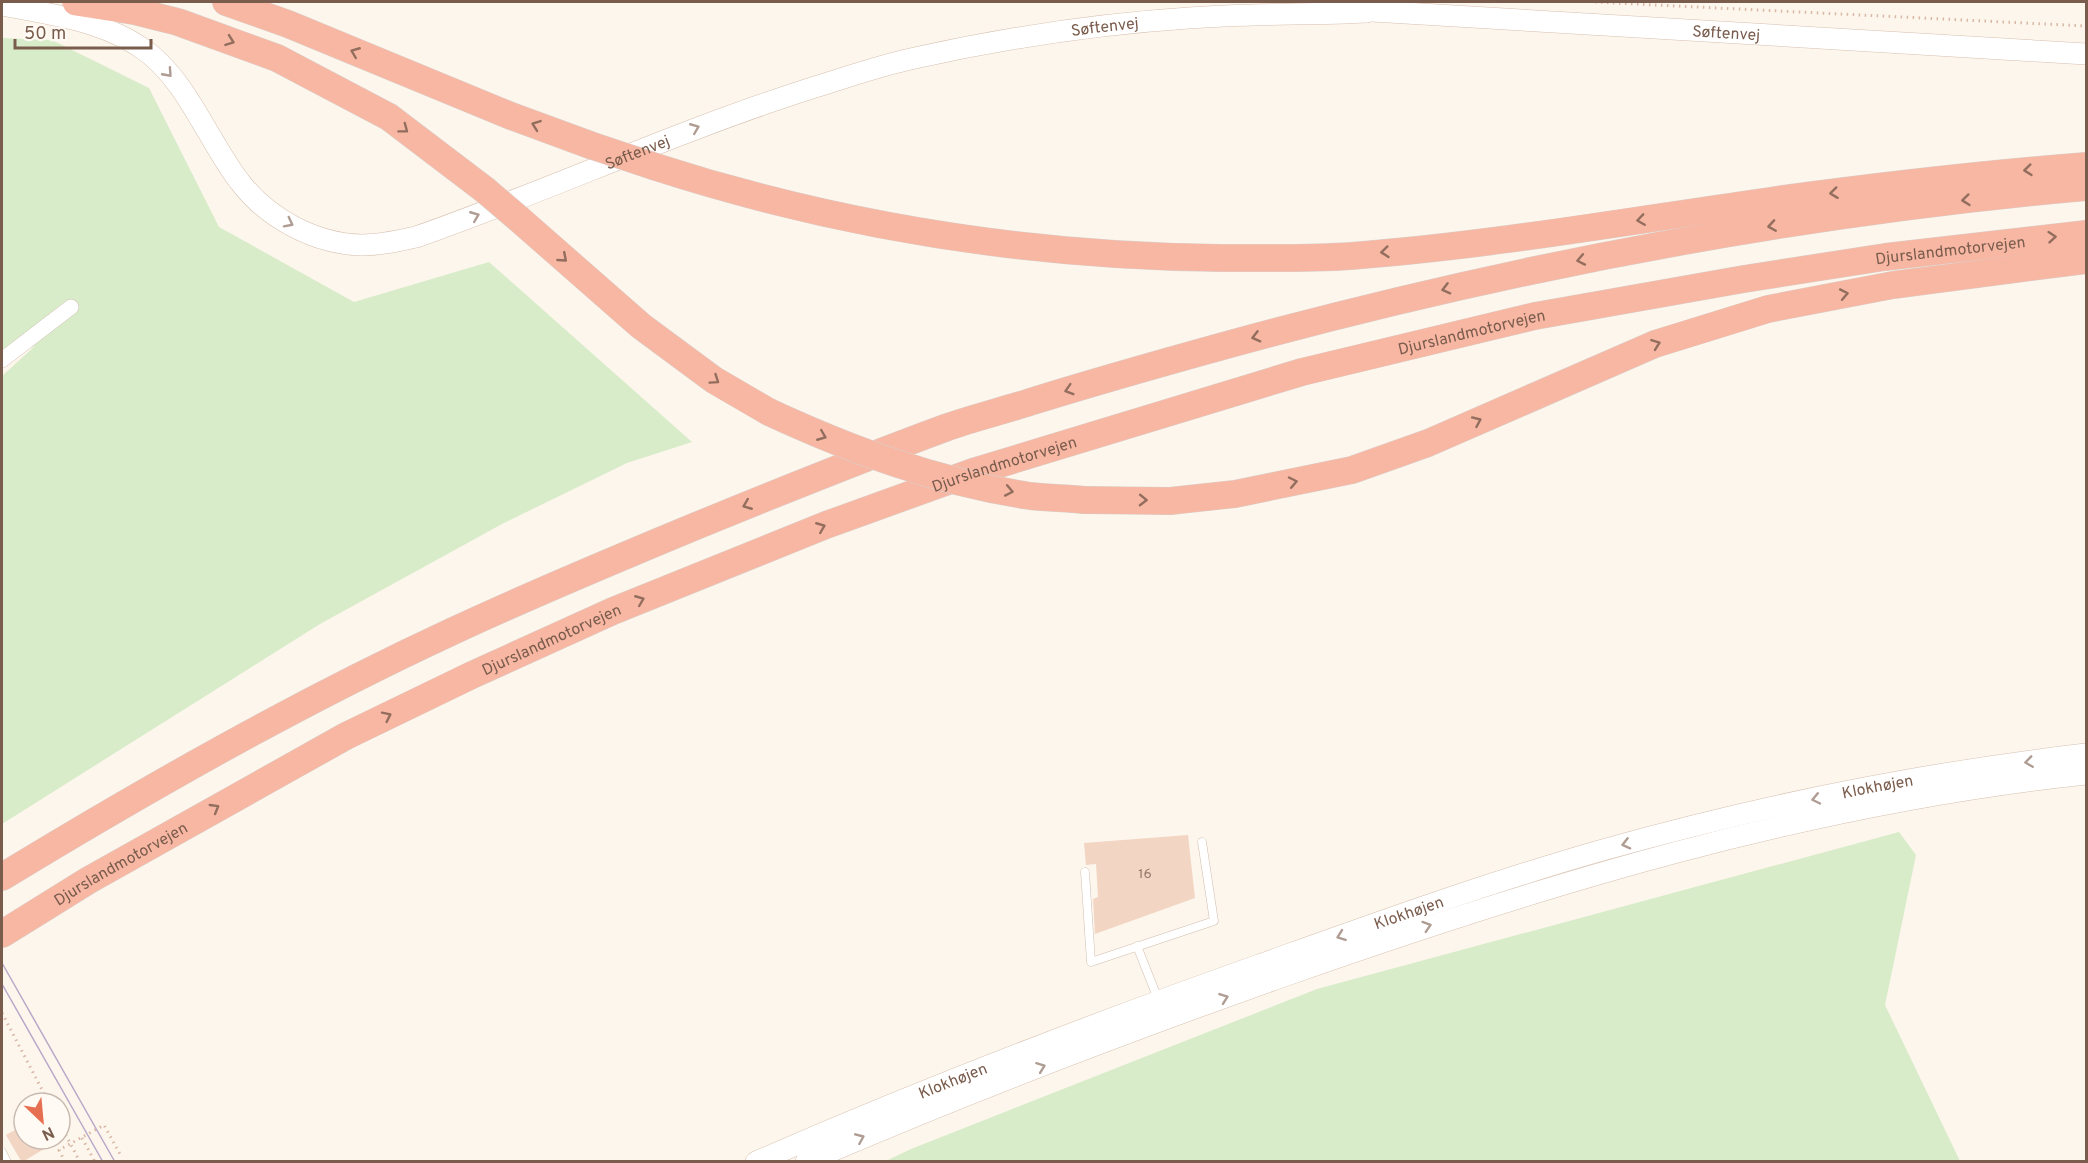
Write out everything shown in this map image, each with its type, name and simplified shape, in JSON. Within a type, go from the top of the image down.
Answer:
[{"type":"highway","points":[[76,2],[134,11],[178,22],[277,58],[388,117],[485,190],[641,326],[714,380],[769,412],[869,456],[948,480],[1031,496],[1084,500],[1170,501],[1235,494],[1352,470],[1428,443],[1655,344],[1768,309],[1893,285],[2086,260]]},
{"type":"highway","points":[[226,2],[288,24],[590,146],[727,190],[879,225],[960,239],[1057,250],[1152,257],[1349,256],[1492,241],[1901,184],[2086,166]]},
{"type":"highway","points":[[2,877],[193,765],[325,694],[449,633],[585,572],[701,524],[951,426],[1132,371],[1300,324],[1502,276],[1701,237],[1782,224],[2086,187]]},
{"type":"highway","name":"Djurslandmotorvejen","points":[[2,934],[89,880],[346,736],[472,675],[613,611],[794,538],[973,472],[1302,372],[1535,316],[1885,257],[2086,234]]},
{"type":"street","name":"Søftenvej","points":[[1259,2],[1318,5],[1367,12],[2086,54]]},
{"type":"street","points":[[1339,2],[1367,12]]},
{"type":"street","name":"Søftenvej","points":[[2,5],[78,20],[109,30],[131,41],[152,56],[172,76],[240,183],[262,206],[277,217],[319,238],[360,245],[386,244],[416,237],[704,125],[774,100],[913,58],[1030,35],[1131,22],[1192,17],[1367,12]]},
{"type":"street","points":[[2,360],[71,307]]},
{"type":"street","name":"Klokhøjen","points":[[756,1161],[874,1110],[1158,1001],[1415,909],[1598,852],[1749,813],[1916,778],[2086,754]]},
{"type":"street","name":"Klokhøjen","points":[[806,1161],[881,1129],[1179,1014],[1422,927],[1602,872],[1751,832],[1898,802],[2086,774]]},
{"type":"lane","points":[[1085,872],[1090,962],[1214,921],[1202,842]]},
{"type":"lane","points":[[1137,946],[1158,1001]]},
{"type":"lane","points":[[2,1152],[7,1161]]},
{"type":"path","points":[[1595,2],[2086,26]]},
{"type":"path","points":[[2,1013],[43,1091]]},
{"type":"path","points":[[72,1143],[104,1125],[121,1156]]},
{"type":"path","points":[[82,1138],[95,1161]]},
{"type":"path","points":[[72,1146],[80,1161]]},
{"type":"green space","points":[[2,38],[52,40],[149,88],[219,227],[354,302],[489,262],[692,442],[627,463],[502,524],[320,624],[2,824],[2,376],[35,346],[2,361]]},
{"type":"green space","points":[[1899,832],[1916,855],[1885,1005],[1960,1161],[886,1161],[911,1149],[1317,989]]},
{"type":"building","points":[[1188,835],[1195,898],[1095,934],[1093,899],[1098,897],[1096,864],[1086,865],[1084,843]]},
{"type":"building","points":[[12,1132],[12,1145],[6,1135]]},
{"type":"building","points":[[15,1151],[41,1151],[24,1161],[21,1161]]},
{"type":"tram line","points":[[2,963],[115,1162]]},
{"type":"tram line","points":[[2,984],[103,1162]]}]
